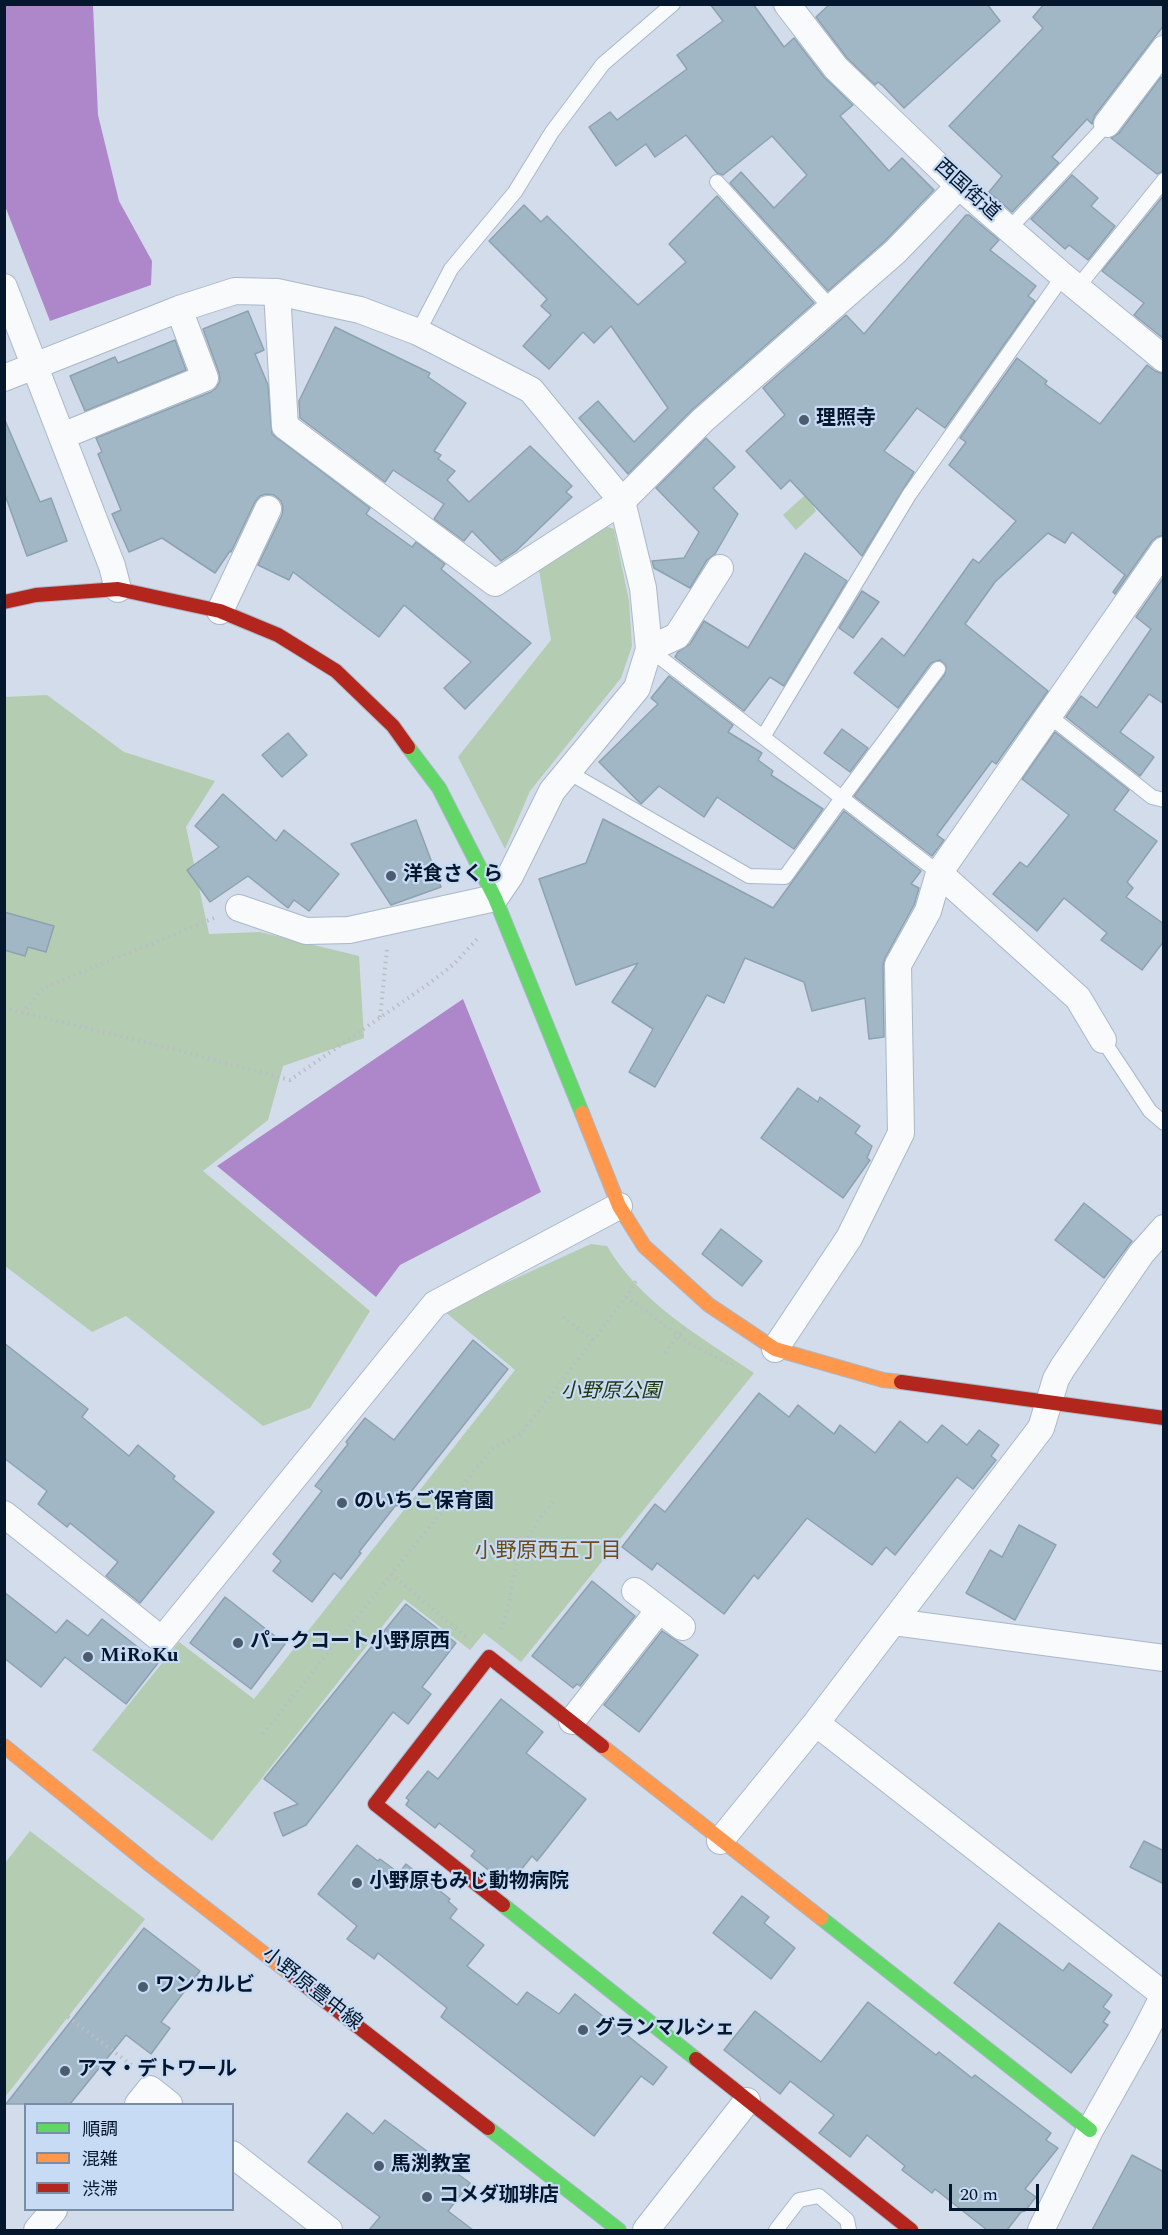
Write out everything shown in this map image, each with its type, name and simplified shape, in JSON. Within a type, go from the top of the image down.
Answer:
[{"type":"street","name":"西国街道","points":[[787,4],[836,68],[959,186],[1164,359]]},
{"type":"street","points":[[1107,124],[1164,49]]},
{"type":"street","points":[[277,292],[285,426],[495,583],[622,501],[703,420],[895,252],[959,186]]},
{"type":"street","points":[[4,286],[112,566],[118,589]]},
{"type":"street","points":[[4,378],[179,309],[235,291],[277,292],[360,310],[418,332],[531,390],[622,501],[643,588],[649,650],[637,688],[552,791],[510,876],[495,898],[349,930],[306,931],[239,908]]},
{"type":"street","points":[[62,436],[204,378],[179,309]]},
{"type":"street","points":[[220,611],[268,509]]},
{"type":"street","points":[[775,1349],[849,1238],[901,1133],[898,965],[928,911],[939,873],[1164,550]]},
{"type":"street","points":[[649,650],[677,636],[720,568]]},
{"type":"street","points":[[4,602],[36,595],[118,589],[220,611],[278,635],[336,671],[393,726],[439,788],[495,898],[619,1206],[644,1246],[709,1305],[775,1349],[883,1380],[1164,1418]]},
{"type":"street","points":[[939,873],[1078,998],[1103,1040]]},
{"type":"street","points":[[4,1514],[162,1640],[435,1304],[619,1206]]},
{"type":"street","points":[[720,1841],[816,1723],[1041,1428],[1056,1379],[1063,1366],[1142,1254],[1164,1228]]},
{"type":"street","points":[[635,1591],[681,1627]]},
{"type":"street","points":[[572,1721],[659,1610]]},
{"type":"street","points":[[894,1622],[1164,1658]]},
{"type":"street","points":[[911,2230],[375,1804],[489,1657],[1090,2130]]},
{"type":"street","points":[[816,1723],[1164,1995],[1090,2130],[1041,2230]]},
{"type":"street","name":"小野原豊中線","points":[[4,1746],[150,1865],[620,2230]]},
{"type":"street","points":[[646,2230],[747,2101]]},
{"type":"street","points":[[234,2156],[329,2230]]},
{"type":"street","points":[[37,2230],[53,2211]]},
{"type":"lane","points":[[418,332],[451,269],[515,192],[552,132],[603,64],[673,4]]},
{"type":"lane","points":[[1009,230],[1107,124]]},
{"type":"lane","points":[[763,737],[909,495],[1070,282],[1164,180]]},
{"type":"lane","points":[[717,182],[832,309]]},
{"type":"lane","points":[[649,650],[939,873]]},
{"type":"lane","points":[[568,772],[749,876],[785,877],[938,669]]},
{"type":"lane","points":[[1048,716],[1152,797],[1164,800]]},
{"type":"lane","points":[[1103,1040],[1150,1111],[1164,1123]]},
{"type":"lane","points":[[776,2230],[799,2200],[819,2196],[847,2220],[849,2230]]},
{"type":"path","points":[[22,1013],[44,988],[239,908]]},
{"type":"path","points":[[380,1017],[390,921]]},
{"type":"path","points":[[4,1008],[290,1080],[454,964],[481,934]]},
{"type":"path","points":[[263,1734],[492,1449],[521,1434],[626,1297],[639,1275]]},
{"type":"path","points":[[626,1297],[706,1353],[731,1365],[740,1354]]},
{"type":"path","points":[[562,1317],[593,1340]]},
{"type":"path","points":[[665,1353],[679,1335]]},
{"type":"path","points":[[391,1574],[489,1657],[507,1616],[519,1556],[534,1525],[554,1500]]},
{"type":"path","points":[[68,2017],[139,2072],[152,2099]]},
{"type":"green space","points":[[824,478],[833,488],[813,506],[816,511],[796,530],[783,515]]},
{"type":"green space","points":[[602,525],[614,529],[629,601],[632,646],[621,678],[530,791],[505,849],[458,757],[551,640],[539,570]]},
{"type":"green space","points":[[47,695],[124,752],[215,781],[186,827],[209,934],[260,932],[359,956],[364,1038],[283,1066],[268,1120],[203,1171],[370,1311],[310,1408],[263,1426],[126,1316],[92,1332],[5,1266],[4,697]]},
{"type":"green space","name":"小野原公園","points":[[591,1244],[607,1246],[636,1285],[654,1302],[693,1332],[754,1373],[521,1662],[484,1633],[470,1650],[404,1599],[212,1841],[92,1750],[179,1642],[254,1699],[515,1370],[444,1311]]},
{"type":"green space","points":[[30,1831],[145,1919],[5,2097],[5,1863]]},
{"type":"shaded area","points":[[5,4],[93,5],[98,115],[119,201],[152,261],[151,285],[50,321],[5,206]]},
{"type":"shaded area","points":[[463,999],[541,1192],[400,1265],[376,1297],[217,1166]]},
{"type":"building","points":[[710,4],[753,4],[784,47],[794,38],[824,77],[853,105],[840,116],[889,171],[902,158],[934,190],[885,241],[828,291],[730,183],[741,172],[774,208],[807,175],[772,136],[723,175],[717,173],[686,135],[655,157],[646,144],[616,166],[589,127],[610,112],[617,120],[687,69],[677,55],[723,21]]},
{"type":"building","points":[[830,4],[987,4],[1000,21],[904,108],[883,86],[878,82],[875,85],[847,58],[816,17]]},
{"type":"building","points":[[1044,4],[1164,4],[1164,25],[1095,115],[1092,124],[1087,119],[1052,157],[1059,163],[1012,212],[989,192],[1002,176],[949,126],[1043,28],[1033,17]]},
{"type":"building","points":[[1161,77],[1164,79],[1164,171],[1157,174],[1111,138],[1119,133]]},
{"type":"building","points":[[1072,175],[1098,198],[1091,206],[1115,226],[1088,260],[1069,245],[1065,249],[1031,219]]},
{"type":"building","points":[[1164,195],[1164,339],[1134,315],[1144,303],[1102,271]]},
{"type":"building","points":[[717,196],[814,303],[693,409],[628,474],[579,418],[598,401],[634,442],[668,408],[611,326],[594,343],[583,332],[549,369],[523,346],[551,315],[541,306],[547,299],[489,241],[524,205],[541,222],[547,216],[638,305],[686,262],[669,244]]},
{"type":"building","points":[[966,215],[969,215],[999,240],[990,250],[1036,286],[1028,296],[1035,301],[945,428],[917,408],[884,451],[914,472],[862,556],[790,480],[781,489],[746,451],[785,415],[763,388],[846,315],[864,334]]},
{"type":"building","points":[[248,311],[264,350],[255,354],[268,385],[272,434],[370,508],[366,514],[412,547],[416,542],[445,564],[441,569],[531,643],[465,709],[444,688],[471,662],[404,605],[379,637],[293,572],[289,580],[258,565],[282,515],[281,501],[274,495],[260,496],[255,502],[231,552],[215,573],[162,538],[129,552],[112,514],[121,510],[98,454],[102,452],[96,438],[216,388],[220,381],[219,373],[203,329]]},
{"type":"building","points":[[335,327],[430,373],[428,377],[466,403],[434,451],[441,455],[438,459],[455,471],[447,480],[469,502],[530,446],[572,486],[566,492],[572,497],[516,551],[501,561],[472,531],[464,541],[434,519],[444,504],[393,470],[385,482],[300,418],[299,401]]},
{"type":"building","points":[[175,340],[186,370],[85,411],[70,376],[115,357],[118,363]]},
{"type":"building","points":[[1017,358],[1047,381],[1045,384],[1100,424],[1147,365],[1164,374],[1164,535],[1152,541],[1115,594],[1113,592],[1125,575],[1072,532],[1065,543],[1048,533],[995,582],[965,624],[1048,691],[996,764],[992,761],[937,835],[944,840],[932,856],[854,796],[945,674],[946,666],[940,660],[931,663],[898,708],[854,673],[882,638],[904,656],[973,559],[979,563],[1016,521],[949,465],[966,442],[960,438]]},
{"type":"building","points":[[4,418],[40,502],[51,498],[67,541],[27,556],[4,492]]},
{"type":"building","points":[[706,438],[735,467],[713,488],[738,514],[715,554],[707,560],[690,588],[654,568],[652,561],[684,558],[699,532],[656,488]]},
{"type":"building","points":[[805,553],[847,581],[784,686],[770,677],[744,711],[675,657],[678,652],[690,644],[704,621],[748,648]]},
{"type":"building","points":[[1164,577],[1164,704],[1149,694],[1120,732],[1154,757],[1140,776],[1066,717],[1081,696],[1097,708],[1151,629],[1136,617]]},
{"type":"building","points":[[862,591],[879,602],[853,638],[839,628]]},
{"type":"building","points":[[669,676],[733,725],[728,732],[762,753],[758,760],[773,771],[771,775],[823,809],[794,849],[717,797],[704,817],[659,786],[641,804],[599,762],[658,704],[651,698]]},
{"type":"building","points":[[842,729],[868,748],[850,772],[824,753]]},
{"type":"building","points":[[1055,732],[1129,790],[1114,810],[1157,841],[1127,882],[1133,888],[1126,897],[1164,924],[1164,941],[1142,970],[1101,940],[1107,933],[1064,898],[1037,931],[993,894],[1020,862],[1027,867],[1069,815],[1022,779]]},
{"type":"building","points":[[288,733],[307,755],[282,777],[262,755]]},
{"type":"building","points":[[223,794],[276,841],[284,830],[339,874],[309,911],[294,900],[288,908],[248,876],[210,902],[187,870],[219,847],[195,826]]},
{"type":"building","points":[[844,811],[921,871],[911,884],[919,888],[914,905],[883,965],[884,1037],[869,1039],[865,998],[812,1011],[804,982],[745,958],[724,1003],[707,995],[655,1087],[629,1072],[653,1029],[612,1002],[638,963],[576,985],[539,879],[586,863],[603,819],[773,908]]},
{"type":"building","name":"洋食さくら","points":[[416,820],[441,887],[391,905],[351,844]]},
{"type":"building","points":[[4,912],[54,926],[46,952],[28,947],[25,956],[4,950]]},
{"type":"building","points":[[798,1088],[818,1102],[820,1097],[860,1126],[855,1133],[872,1146],[867,1158],[870,1160],[843,1198],[761,1138]]},
{"type":"building","points":[[1084,1203],[1132,1241],[1104,1278],[1055,1240]]},
{"type":"building","points":[[721,1229],[762,1261],[742,1286],[702,1254]]},
{"type":"building","points":[[473,1340],[508,1369],[410,1493],[408,1492],[396,1505],[341,1579],[334,1573],[312,1602],[273,1571],[281,1561],[273,1554],[322,1491],[315,1486],[365,1418],[394,1440]]},
{"type":"building","points":[[4,1343],[88,1409],[82,1417],[129,1456],[138,1445],[175,1476],[173,1479],[214,1512],[140,1603],[106,1576],[118,1562],[70,1523],[67,1527],[38,1504],[47,1491],[4,1458]]},
{"type":"building","points":[[759,1393],[789,1417],[798,1405],[834,1434],[840,1425],[875,1453],[900,1421],[927,1443],[942,1425],[967,1445],[979,1430],[999,1445],[991,1456],[996,1460],[973,1489],[957,1477],[895,1555],[886,1547],[872,1565],[807,1518],[758,1579],[754,1575],[724,1614],[657,1563],[652,1570],[622,1547],[655,1504],[665,1512]]},
{"type":"building","points":[[1019,1525],[1056,1545],[1015,1620],[966,1593],[990,1550],[1002,1557]]},
{"type":"building","points":[[592,1581],[635,1616],[580,1686],[577,1684],[573,1688],[532,1656]]},
{"type":"building","points":[[4,1592],[56,1633],[67,1620],[88,1636],[102,1619],[158,1663],[126,1704],[65,1657],[41,1687],[4,1658]]},
{"type":"building","name":"パークコート小野原西","points":[[225,1597],[285,1644],[251,1689],[190,1643]]},
{"type":"building","points":[[406,1604],[456,1643],[422,1687],[431,1694],[408,1724],[393,1712],[306,1825],[283,1836],[274,1813],[298,1804],[264,1779]]},
{"type":"building","points":[[662,1631],[698,1655],[639,1732],[604,1705]]},
{"type":"building","points":[[501,1699],[543,1732],[526,1753],[586,1799],[537,1861],[532,1856],[508,1886],[471,1856],[475,1851],[439,1823],[435,1828],[406,1805],[409,1800],[406,1798],[428,1771],[438,1779]]},
{"type":"building","points":[[1144,1841],[1164,1851],[1164,1884],[1130,1867]]},
{"type":"building","points":[[357,1845],[399,1873],[406,1864],[450,1899],[448,1901],[457,1909],[450,1918],[484,1945],[467,1966],[517,2005],[527,1992],[559,2014],[575,1994],[667,2067],[653,2085],[641,2076],[594,2136],[441,2017],[447,2008],[378,1953],[374,1959],[347,1939],[357,1926],[318,1894]]},
{"type":"building","points":[[742,1896],[769,1917],[764,1923],[795,1948],[771,1979],[713,1933]]},
{"type":"building","points":[[999,1923],[1063,1971],[1069,1963],[1112,1995],[1103,2007],[1110,2012],[1103,2022],[1108,2025],[1071,2073],[954,1983]]},
{"type":"building","points":[[144,1928],[200,1971],[161,2022],[170,2028],[151,2054],[126,2035],[71,2103],[6,2104]]},
{"type":"building","points":[[868,2002],[936,2055],[939,2052],[972,2078],[975,2075],[1051,2133],[1046,2140],[1058,2148],[1025,2189],[1036,2197],[1007,2230],[987,2230],[935,2189],[932,2193],[902,2170],[905,2166],[867,2135],[850,2157],[819,2133],[834,2115],[790,2081],[780,2094],[724,2050],[755,2011],[821,2062]]},
{"type":"building","points":[[347,2113],[373,2134],[385,2120],[470,2183],[448,2211],[473,2230],[369,2230],[380,2217],[308,2162]]},
{"type":"building","points":[[1132,2155],[1164,2172],[1164,2230],[1092,2230]]},
{"type":"traffic: fast","points":[[408,747],[439,788],[495,898],[582,1113]]},
{"type":"traffic: fast","points":[[503,1905],[696,2059]]},
{"type":"traffic: fast","points":[[821,1918],[1090,2130]]},
{"type":"traffic: fast","points":[[488,2128],[619,2230]]},
{"type":"traffic: slow","points":[[582,1113],[619,1206],[644,1246],[709,1305],[775,1349],[883,1380],[901,1382]]},
{"type":"traffic: slow","points":[[4,1746],[150,1865],[293,1976]]},
{"type":"traffic: slow","points":[[602,1746],[821,1918]]},
{"type":"traffic: jam","points":[[4,602],[36,595],[118,589],[220,611],[278,635],[336,671],[393,726],[408,747]]},
{"type":"traffic: jam","points":[[901,1382],[1164,1418]]},
{"type":"traffic: jam","points":[[503,1905],[375,1804],[489,1657],[602,1746]]},
{"type":"traffic: jam","points":[[293,1976],[488,2128]]},
{"type":"traffic: jam","points":[[696,2059],[911,2230]]},
{"type":"place","name":"理照寺","points":[[804,420]]},
{"type":"place","name":"洋食さくら","points":[[391,876]]},
{"type":"place","name":"のいちご保育園","points":[[342,1503]]},
{"type":"place","name":"パークコート小野原西","points":[[238,1643]]},
{"type":"place","name":"MiRoKu","points":[[88,1657]]},
{"type":"place","name":"小野原もみじ動物病院","points":[[357,1883]]},
{"type":"place","name":"ワンカルビ","points":[[143,1987]]},
{"type":"place","name":"グランマルシェ","points":[[583,2030]]},
{"type":"place","name":"アマ・デトワール","points":[[65,2071]]},
{"type":"place","name":"馬渕教室","points":[[379,2166]]},
{"type":"place","name":"コメダ珈琲店","points":[[427,2197]]},
{"type":"district","name":"小野原西五丁目","points":[[548,1553]]}]
